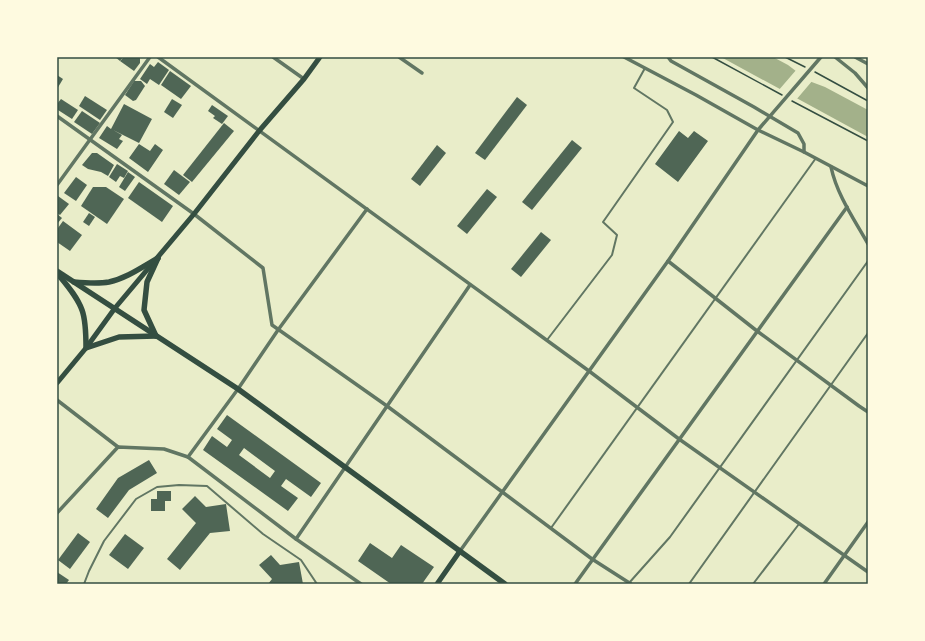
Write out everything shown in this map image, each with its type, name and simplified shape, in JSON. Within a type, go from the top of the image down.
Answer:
[{"type":"main road","points":[[57,383],[116,308],[304,80],[320,57]]},
{"type":"main road","points":[[74,282],[110,282],[128,276],[158,258]]},
{"type":"main road","points":[[156,336],[144,310],[147,282],[158,258]]},
{"type":"main road","points":[[57,272],[116,308],[156,336],[238,389],[505,584]]},
{"type":"main road","points":[[57,272],[75,296],[82,310],[86,334],[86,348]]},
{"type":"main road","points":[[86,348],[119,337],[156,336]]},
{"type":"main road","points":[[437,584],[460,551]]},
{"type":"street","points":[[57,185],[150,57]]},
{"type":"street","points":[[158,57],[589,371],[679,439],[868,572]]},
{"type":"street","points":[[273,57],[304,80]]},
{"type":"street","points":[[400,57],[422,73]]},
{"type":"street","points":[[624,57],[758,130],[816,158],[868,186]]},
{"type":"street","points":[[668,57],[671,61],[798,133],[804,144],[804,152]]},
{"type":"street","points":[[460,551],[668,261],[764,121],[821,57]]},
{"type":"street","points":[[835,57],[855,73],[868,88]]},
{"type":"street","points":[[855,57],[868,64]]},
{"type":"street","points":[[57,116],[194,214],[263,268],[272,325],[278,330],[387,406],[592,559],[630,583]]},
{"type":"street","points":[[831,166],[834,181],[846,206],[868,244]]},
{"type":"street","points":[[575,584],[846,206]]},
{"type":"street","points":[[188,457],[238,389],[278,330],[367,209]]},
{"type":"street","points":[[668,261],[757,331],[868,412]]},
{"type":"street","points":[[296,539],[470,285]]},
{"type":"street","points":[[57,400],[118,447],[164,448],[188,457],[296,539],[361,584]]},
{"type":"street","points":[[57,512],[118,447]]},
{"type":"street","points":[[824,584],[868,522]]},
{"type":"lane","points":[[546,340],[612,255],[617,235],[603,222],[673,122],[666,110],[634,88],[646,68]]},
{"type":"lane","points":[[551,528],[816,158]]},
{"type":"lane","points":[[630,583],[670,537],[868,261]]},
{"type":"lane","points":[[689,584],[868,333]]},
{"type":"lane","points":[[84,584],[104,541],[136,498],[157,487],[179,485],[207,486],[263,534],[301,560],[317,584]]},
{"type":"lane","points":[[753,584],[799,524]]},
{"type":"path","points":[[785,57],[868,101]]},
{"type":"shaded area","points":[[721,57],[773,57],[788,65],[809,81],[825,87],[868,110],[868,137]]},
{"type":"pier","points":[[797,69],[803,75],[813,80],[796,100],[778,91]]},
{"type":"building","points":[[115,57],[123,57],[120,61]]},
{"type":"building","points":[[124,57],[140,57],[140,63],[134,71],[120,61]]},
{"type":"building","points":[[158,62],[169,70],[159,85],[150,79],[147,84],[140,79],[150,64],[154,67]]},
{"type":"building","points":[[170,71],[191,86],[181,99],[161,85]]},
{"type":"building","points":[[57,75],[63,79],[57,89]]},
{"type":"building","points":[[134,81],[141,81],[145,86],[136,100],[133,101],[125,95]]},
{"type":"building","points":[[85,96],[107,110],[100,120],[79,106]]},
{"type":"building","points":[[517,97],[527,105],[485,160],[475,153]]},
{"type":"building","points":[[61,99],[78,110],[72,119],[58,110],[57,104]]},
{"type":"building","points":[[172,99],[182,105],[173,118],[164,112]]},
{"type":"building","points":[[124,104],[152,119],[139,143],[113,130],[122,135],[119,139],[123,141],[117,149],[99,138],[107,126],[111,129]]},
{"type":"building","points":[[212,105],[228,116],[222,124],[213,118],[215,116],[208,111]]},
{"type":"building","points":[[82,111],[100,123],[92,134],[74,122]]},
{"type":"building","points":[[224,123],[234,131],[192,182],[183,175]]},
{"type":"building","points":[[679,131],[688,138],[694,131],[708,141],[678,182],[655,164]]},
{"type":"building","points":[[572,140],[582,148],[532,210],[522,202]]},
{"type":"building","points":[[139,144],[150,151],[155,144],[163,150],[148,172],[129,158]]},
{"type":"building","points":[[437,145],[446,153],[420,186],[411,179]]},
{"type":"building","points":[[92,153],[97,153],[114,165],[108,176],[101,172],[88,169],[82,165]]},
{"type":"building","points":[[117,164],[128,171],[124,178],[120,176],[116,182],[109,177]]},
{"type":"building","points":[[174,170],[190,182],[179,195],[164,184]]},
{"type":"building","points":[[128,172],[135,177],[125,191],[119,187]]},
{"type":"building","points":[[76,177],[87,185],[76,201],[64,193]]},
{"type":"building","points":[[139,182],[173,206],[162,222],[128,198]]},
{"type":"building","points":[[93,187],[106,187],[124,199],[107,224],[81,206]]},
{"type":"building","points":[[487,189],[497,197],[467,234],[457,226]]},
{"type":"building","points":[[58,196],[69,204],[60,215],[57,213]]},
{"type":"building","points":[[89,213],[95,217],[89,226],[83,222]]},
{"type":"building","points":[[57,214],[62,218],[57,224]]},
{"type":"building","points":[[63,221],[82,235],[70,251],[57,242],[57,227],[58,228]]},
{"type":"building","points":[[541,232],[551,240],[521,277],[511,269]]},
{"type":"building","points":[[227,415],[321,483],[311,497],[286,479],[281,486],[298,498],[288,511],[203,450],[212,436],[227,447],[232,440],[217,429]],"holes":[[[244,448],[275,471],[270,478],[239,455]]]},
{"type":"building","points":[[149,460],[157,473],[129,490],[108,518],[96,509],[118,478]]},
{"type":"building","points":[[157,491],[171,491],[171,501],[165,501],[165,511],[151,511],[151,499],[157,499]]},
{"type":"building","points":[[195,496],[206,507],[226,504],[230,531],[210,533],[180,570],[167,559],[196,523],[182,509]]},
{"type":"building","points":[[78,533],[90,542],[70,569],[58,560]]},
{"type":"building","points":[[125,534],[144,548],[128,569],[109,555]]},
{"type":"building","points":[[370,543],[392,558],[401,545],[434,567],[422,584],[391,584],[358,561]]},
{"type":"building","points":[[271,555],[280,565],[299,562],[303,584],[268,584],[272,579],[259,565]]},
{"type":"building","points":[[57,572],[69,580],[66,584],[57,584]]}]
